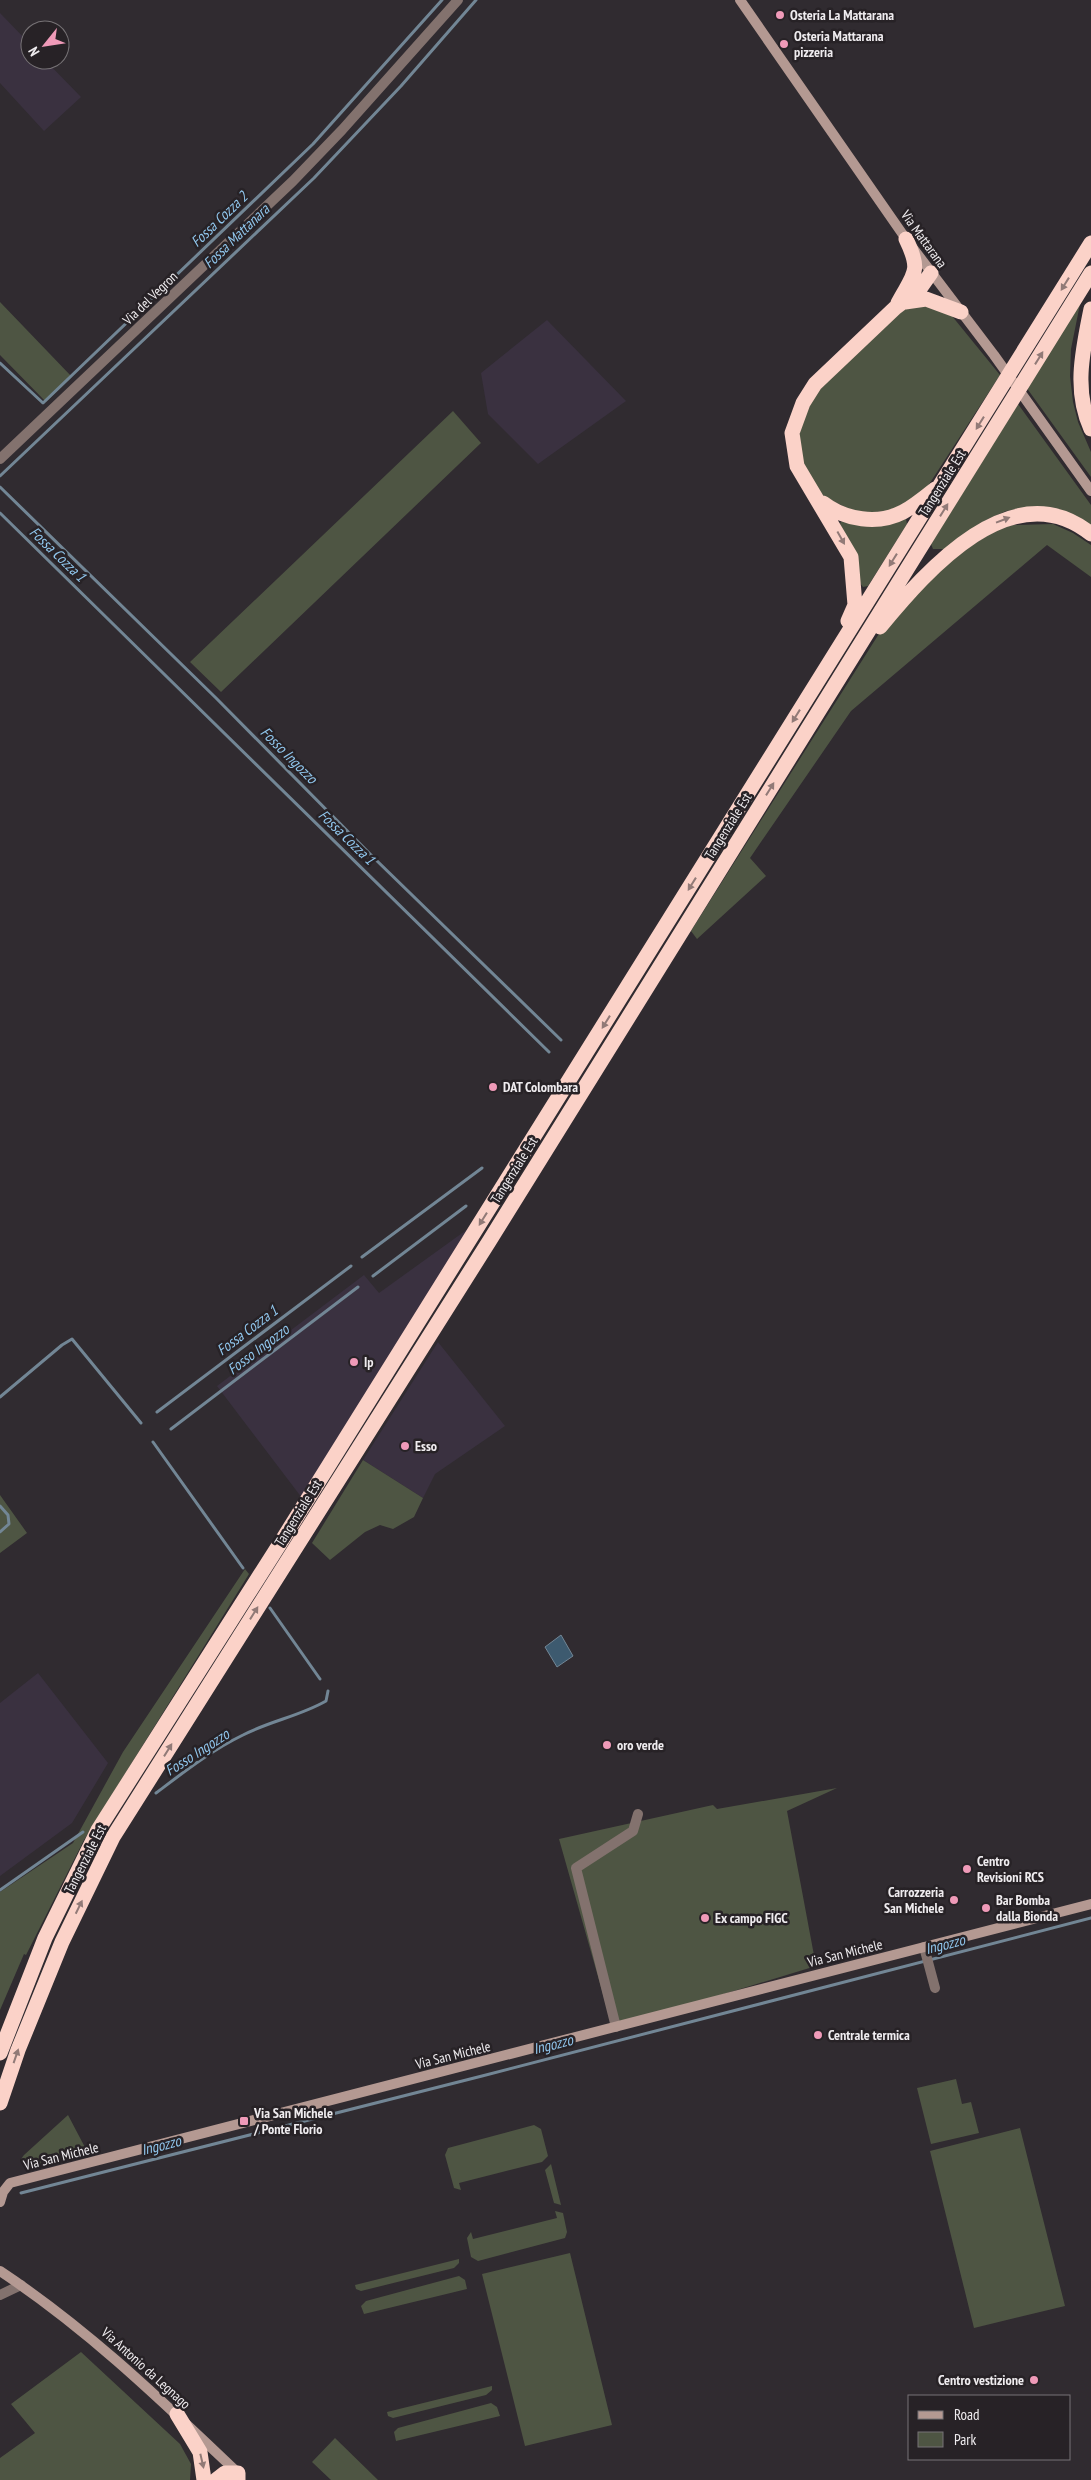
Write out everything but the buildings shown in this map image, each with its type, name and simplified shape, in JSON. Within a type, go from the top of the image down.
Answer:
[{"type":"highway","points":[[895,308],[912,280],[916,268],[906,239]]},
{"type":"highway","name":"Tangenziale Est","points":[[0,2053],[46,1938],[98,1830],[1091,243]]},
{"type":"highway","points":[[912,280],[931,273]]},
{"type":"highway","points":[[811,692],[855,605],[851,557],[816,497],[807,486],[797,466],[792,433],[803,403],[815,384],[895,308],[919,290],[931,273]]},
{"type":"highway","name":"Tangenziale Est","points":[[0,2102],[18,2050],[62,1942],[113,1837],[485,1248],[1091,273]]},
{"type":"highway","points":[[895,308],[905,302],[926,299],[961,312]]},
{"type":"highway","points":[[1091,309],[1081,359],[1080,385],[1086,419],[1091,429]]},
{"type":"highway","points":[[816,497],[841,514],[870,519],[886,518],[903,512],[940,486]]},
{"type":"highway","points":[[842,672],[910,590],[949,555],[990,526],[1024,514],[1039,514],[1062,517],[1077,523],[1091,534]]},
{"type":"highway","points":[[177,2414],[200,2452],[204,2480]]},
{"type":"highway","points":[[216,2480],[225,2473],[240,2478]]},
{"type":"street","name":"Via del Vegron","points":[[0,459],[293,181],[342,130],[458,0]]},
{"type":"street","name":"Via Mattarana","points":[[740,0],[906,239],[994,355],[1091,491]]},
{"type":"street","points":[[616,2027],[576,1868],[633,1831],[638,1814]]},
{"type":"street","name":"Via San Michele","points":[[0,2202],[10,2183],[924,1950],[1091,1904]]},
{"type":"street","points":[[924,1950],[935,1988]]},
{"type":"street","name":"Via Antonio da Legnago","points":[[0,2271],[21,2284],[94,2339],[177,2414],[240,2478]]},
{"type":"street","points":[[0,2295],[21,2284]]},
{"type":"shaded area","points":[[0,13],[20,34],[20,70],[55,70],[81,97],[44,131],[0,83]]},
{"type":"shaded area","points":[[547,320],[626,401],[538,464],[488,414],[481,373]]},
{"type":"shaded area","points":[[472,1226],[302,1498],[217,1386],[364,1275],[379,1293]]},
{"type":"shaded area","points":[[438,1342],[505,1426],[435,1474],[423,1498],[363,1460]]},
{"type":"shaded area","points":[[38,1673],[108,1763],[72,1823],[0,1876],[0,1703]]},
{"type":"green space","points":[[0,302],[72,377],[46,402],[0,355]]},
{"type":"green space","points":[[922,304],[952,316],[1000,375],[926,489],[908,504],[887,511],[856,512],[824,497],[808,478],[799,447],[800,426],[813,396],[894,317],[912,305]]},
{"type":"green space","points":[[1080,304],[1071,349],[1070,376],[1078,422],[1091,452],[1091,477],[1026,387]]},
{"type":"green space","points":[[1018,404],[1091,505],[1091,529],[1045,510],[1022,508],[1006,511],[988,519],[944,549],[933,549],[931,544]]},
{"type":"green space","points":[[453,411],[481,443],[221,692],[190,662]]},
{"type":"green space","points":[[906,519],[907,524],[868,586],[863,587],[840,523],[842,521]]},
{"type":"green space","points":[[1053,524],[1073,533],[1091,545],[1091,577],[1047,545],[851,711],[750,858],[766,876],[697,939],[691,931],[894,610],[949,560],[999,528],[1013,525]]},
{"type":"green space","points":[[363,1460],[423,1498],[414,1517],[393,1529],[380,1525],[365,1532],[330,1560],[312,1543]]},
{"type":"green space","points":[[0,1495],[27,1533],[0,1553]]},
{"type":"green space","points":[[245,1569],[249,1574],[84,1840],[26,1955],[24,1954],[0,2010],[0,1892],[73,1843],[123,1752]]},
{"type":"green space","points":[[837,1788],[787,1811],[816,1966],[616,2027],[610,2019],[559,1839],[713,1805],[717,1809]]},
{"type":"green space","points":[[956,2079],[962,2104],[971,2102],[979,2133],[931,2144],[917,2088]]},
{"type":"green space","points":[[68,2115],[89,2155],[30,2168],[25,2167],[21,2159],[24,2155]]},
{"type":"green space","points":[[534,2125],[541,2129],[548,2156],[542,2162],[459,2183],[461,2190],[454,2188],[445,2155],[448,2148]]},
{"type":"green space","points":[[1020,2128],[1065,2306],[974,2328],[930,2151]]},
{"type":"green space","points":[[551,2164],[561,2205],[554,2203],[545,2170]]},
{"type":"green space","points":[[555,2211],[563,2213],[567,2232],[565,2238],[478,2261],[471,2257],[467,2238],[471,2232],[473,2239],[557,2218]]},
{"type":"green space","points":[[570,2253],[612,2425],[525,2446],[482,2274]]},
{"type":"green space","points":[[459,2259],[459,2263],[454,2268],[361,2291],[356,2289],[355,2285]]},
{"type":"green space","points":[[459,2276],[465,2280],[467,2289],[364,2314],[361,2306],[366,2301]]},
{"type":"green space","points":[[81,2352],[180,2444],[191,2464],[190,2480],[0,2480],[0,2458],[35,2433],[11,2404]]},
{"type":"green space","points":[[492,2386],[492,2390],[486,2395],[393,2418],[388,2416],[387,2412]]},
{"type":"green space","points":[[491,2403],[497,2407],[500,2416],[396,2441],[394,2432],[398,2428]]},
{"type":"green space","points":[[335,2438],[378,2480],[331,2480],[312,2462]]},
{"type":"water","points":[[561,1635],[573,1656],[557,1667],[545,1647]]},
{"type":"waterway","name":"Fossa Cozza 2","points":[[0,363],[43,403],[313,144],[442,0]]},
{"type":"waterway","name":"Fossa Mattanara","points":[[0,476],[314,178],[401,86],[476,0]]},
{"type":"waterway","name":"Fosso Ingozzo","points":[[0,487],[216,698],[374,858],[561,1040]]},
{"type":"waterway","name":"Fossa Cozza 1","points":[[0,513],[549,1052]]},
{"type":"waterway","name":"Fossa Cozza 1","points":[[362,1257],[482,1168]]},
{"type":"waterway","name":"Fosso Ingozzo","points":[[373,1276],[466,1206]]},
{"type":"waterway","name":"Fossa Cozza 1","points":[[157,1412],[351,1266]]},
{"type":"waterway","name":"Fosso Ingozzo","points":[[171,1429],[358,1287]]},
{"type":"waterway","name":"Fossa Cozza 1","points":[[0,1397],[62,1345],[72,1339],[141,1423]]},
{"type":"waterway","name":"Fosso Ingozzo","points":[[153,1442],[243,1568]]},
{"type":"waterway","name":"Fossa Cozza 1","points":[[0,1506],[8,1515],[9,1524],[0,1532]]},
{"type":"waterway","name":"Fosso Ingozzo","points":[[270,1608],[320,1679]]},
{"type":"waterway","name":"Fosso Ingozzo","points":[[156,1793],[220,1747],[253,1730],[306,1711],[326,1701],[328,1691]]},
{"type":"waterway","name":"Fosso Ingozzo","points":[[0,1890],[83,1832]]},
{"type":"waterway","name":"Ingozzo","points":[[21,2193],[1091,1918]]},
{"type":"place","name":"Osteria La Mattarana","points":[[780,15]]},
{"type":"place","name":"Osteria Mattarana pizzeria","points":[[784,44]]},
{"type":"place","name":"DAT Colombara","points":[[493,1087]]},
{"type":"place","name":"Ip","points":[[354,1362]]},
{"type":"place","name":"Esso","points":[[405,1446]]},
{"type":"place","name":"oro verde","points":[[607,1745]]},
{"type":"place","name":"Centro Revisioni RCS","points":[[967,1869]]},
{"type":"place","name":"Carrozzeria San Michele","points":[[954,1900]]},
{"type":"place","name":"Bar Bomba dalla Bionda","points":[[986,1908]]},
{"type":"place","name":"Ex campo FIGC","points":[[705,1918]]},
{"type":"place","name":"Centrale termica","points":[[818,2035]]},
{"type":"place","name":"Via San Michele / Ponte Florio","points":[[244,2121]]},
{"type":"place","name":"Centro vestizione","points":[[1034,2380]]}]
